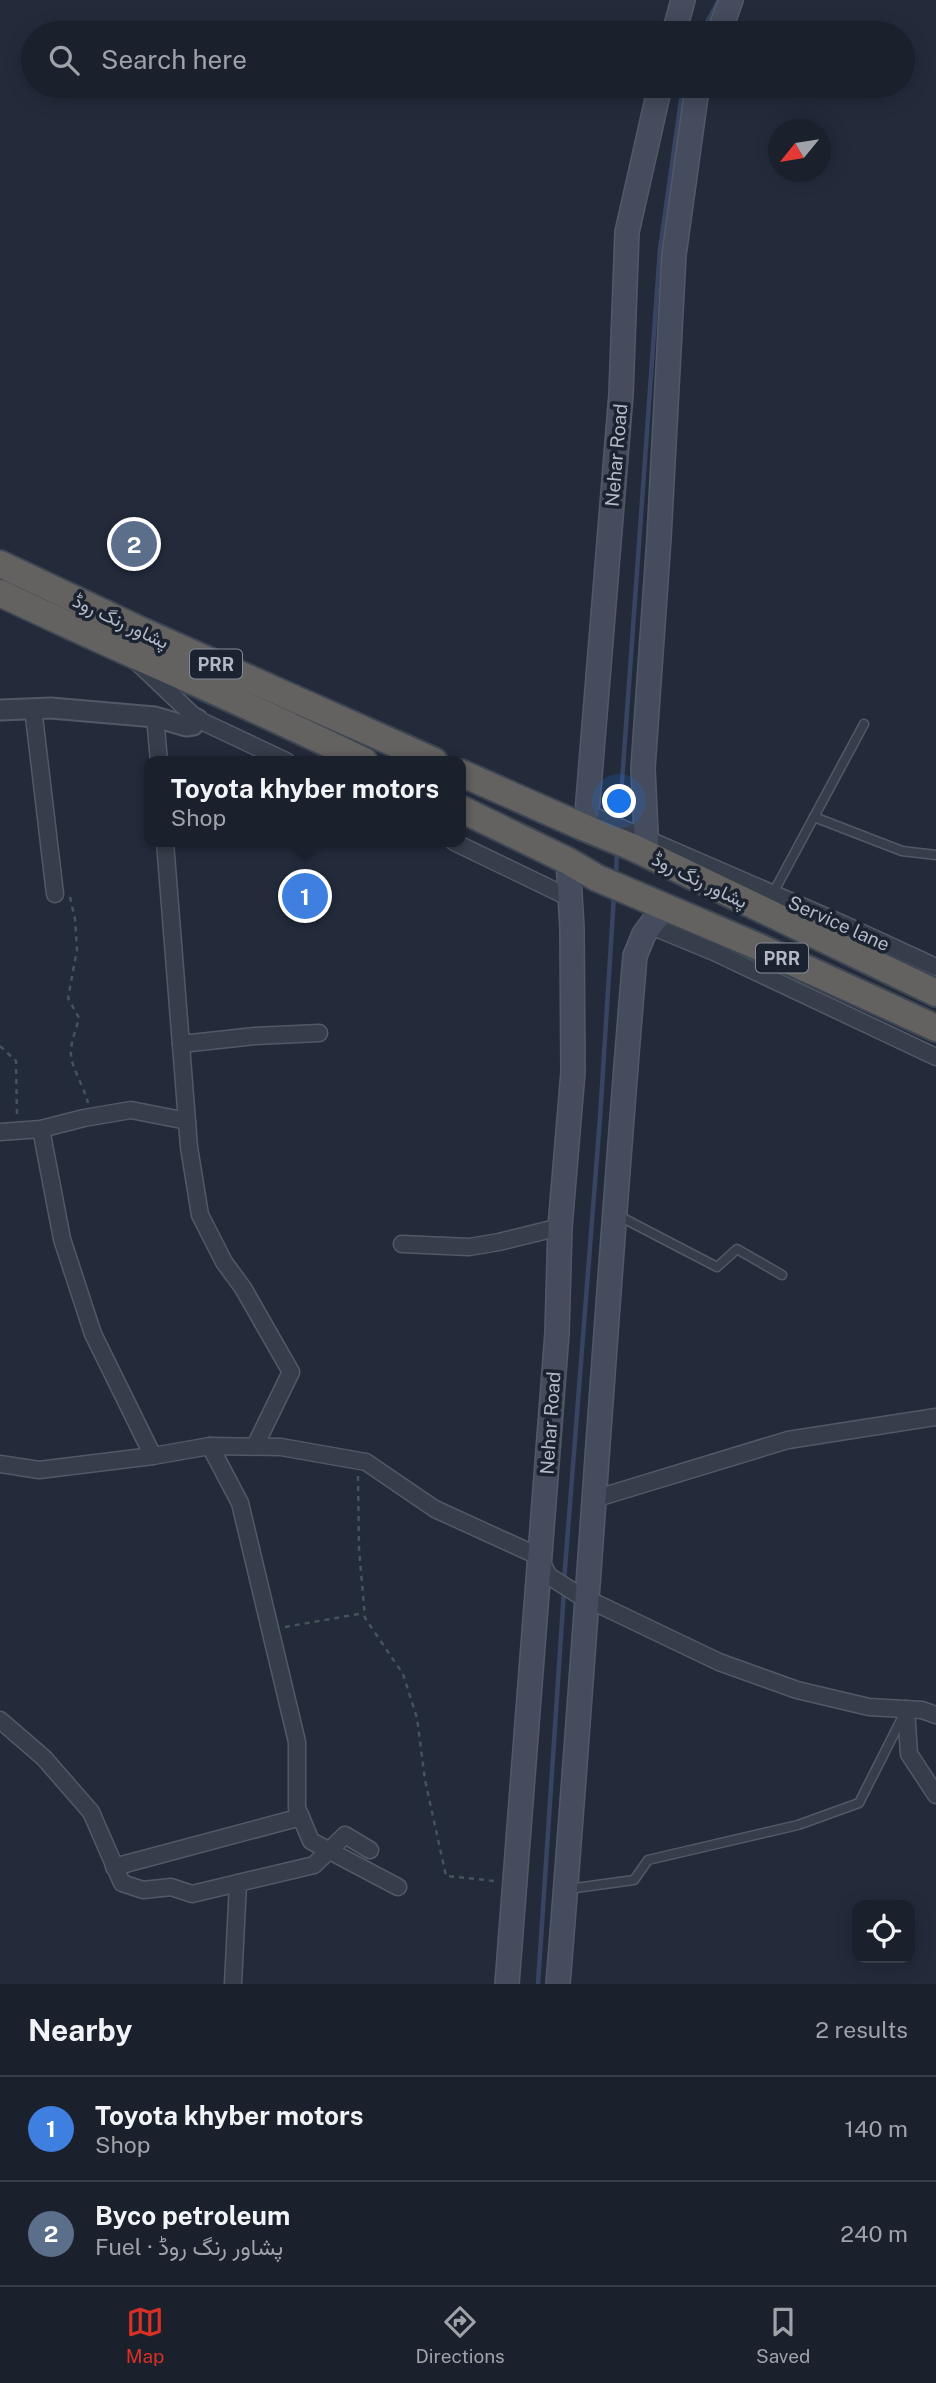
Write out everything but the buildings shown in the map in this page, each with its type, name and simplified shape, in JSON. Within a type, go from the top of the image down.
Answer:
[{"type":"highway","name":"پشاور رنگ روڈ","points":[[0,564],[140,630],[423,756]]},
{"type":"highway","name":"پشاور رنگ روڈ","points":[[0,593],[354,756]]},
{"type":"highway","name":"پشاور رنگ روڈ","points":[[466,775],[768,902],[936,992]]},
{"type":"highway","name":"پشاور رنگ روڈ","points":[[466,811],[597,878],[627,890],[658,916],[936,1028]]},
{"type":"main road","points":[[677,21],[683,0]]},
{"type":"main road","points":[[723,21],[731,0]]},
{"type":"main road","name":"Nehar Road","points":[[589,825],[621,394],[627,232],[657,98]]},
{"type":"main road","points":[[641,847],[643,768],[674,255],[696,98]]},
{"type":"main road","name":"Nehar Road","points":[[507,1984],[543,1566],[560,1227],[573,1072],[568,861]]},
{"type":"main road","points":[[558,1984],[566,1889],[582,1596],[594,1499],[613,1214],[635,956],[644,934],[658,916]]},
{"type":"street","points":[[125,652],[197,719],[275,756]]},
{"type":"street","points":[[33,708],[55,894]]},
{"type":"street","points":[[0,710],[51,708],[155,716],[186,726],[193,725],[197,719]]},
{"type":"street","points":[[155,716],[159,756]]},
{"type":"street","points":[[165,847],[187,1121],[200,1215],[224,1262],[243,1288],[290,1372],[255,1446]]},
{"type":"street","points":[[464,847],[570,898]]},
{"type":"street","name":"Service lane","points":[[768,902],[936,967]]},
{"type":"street","points":[[658,916],[714,952],[936,1057]]},
{"type":"street","points":[[181,1044],[318,1033]]},
{"type":"street","points":[[0,1132],[41,1129],[131,1110],[187,1121]]},
{"type":"street","points":[[41,1129],[62,1238],[93,1334],[153,1456]]},
{"type":"street","points":[[402,1244],[468,1247],[560,1227]]},
{"type":"street","points":[[594,1499],[788,1440],[936,1417]]},
{"type":"street","points":[[210,1446],[240,1503],[297,1742],[295,1795],[311,1841],[398,1887]]},
{"type":"street","points":[[0,1464],[39,1470],[210,1446],[281,1447],[366,1462],[435,1510],[543,1566],[582,1596],[719,1662],[797,1690],[869,1707],[922,1710],[936,1715]]},
{"type":"street","points":[[906,1709],[909,1755],[936,1795]]},
{"type":"street","points":[[0,1720],[44,1758],[91,1812],[122,1883],[143,1890],[172,1887],[192,1894],[314,1865],[345,1835],[370,1850]]},
{"type":"street","points":[[114,1867],[301,1817]]},
{"type":"street","points":[[233,1984],[238,1883]]},
{"type":"lane","points":[[768,902],[864,724]]},
{"type":"lane","points":[[814,817],[902,851],[936,855]]},
{"type":"lane","points":[[613,1214],[716,1267],[737,1249],[782,1275]]},
{"type":"lane","points":[[566,1889],[634,1880],[648,1860],[798,1825],[859,1803],[906,1709]]},
{"type":"path","points":[[55,894],[69,892],[75,919],[76,950],[68,998],[79,1018],[72,1042],[71,1058],[84,1087],[91,1117]]},
{"type":"path","points":[[0,1046],[16,1061],[17,1131]]},
{"type":"path","points":[[360,1462],[357,1486],[365,1618],[403,1674],[417,1718],[425,1780],[446,1876],[515,1883]]},
{"type":"path","points":[[270,1630],[364,1613]]},
{"type":"waterway","points":[[708,21],[719,0]]},
{"type":"waterway","points":[[619,824],[660,249],[681,98]]},
{"type":"waterway","points":[[616,876],[617,850]]},
{"type":"waterway","points":[[564,1581],[600,1118],[614,895]]},
{"type":"waterway","points":[[538,1984],[564,1590]]},
{"type":"place","name":"Byco petroleum","points":[[134,544]]},
{"type":"place","name":"Toyota khyber motors","points":[[305,896]]}]
